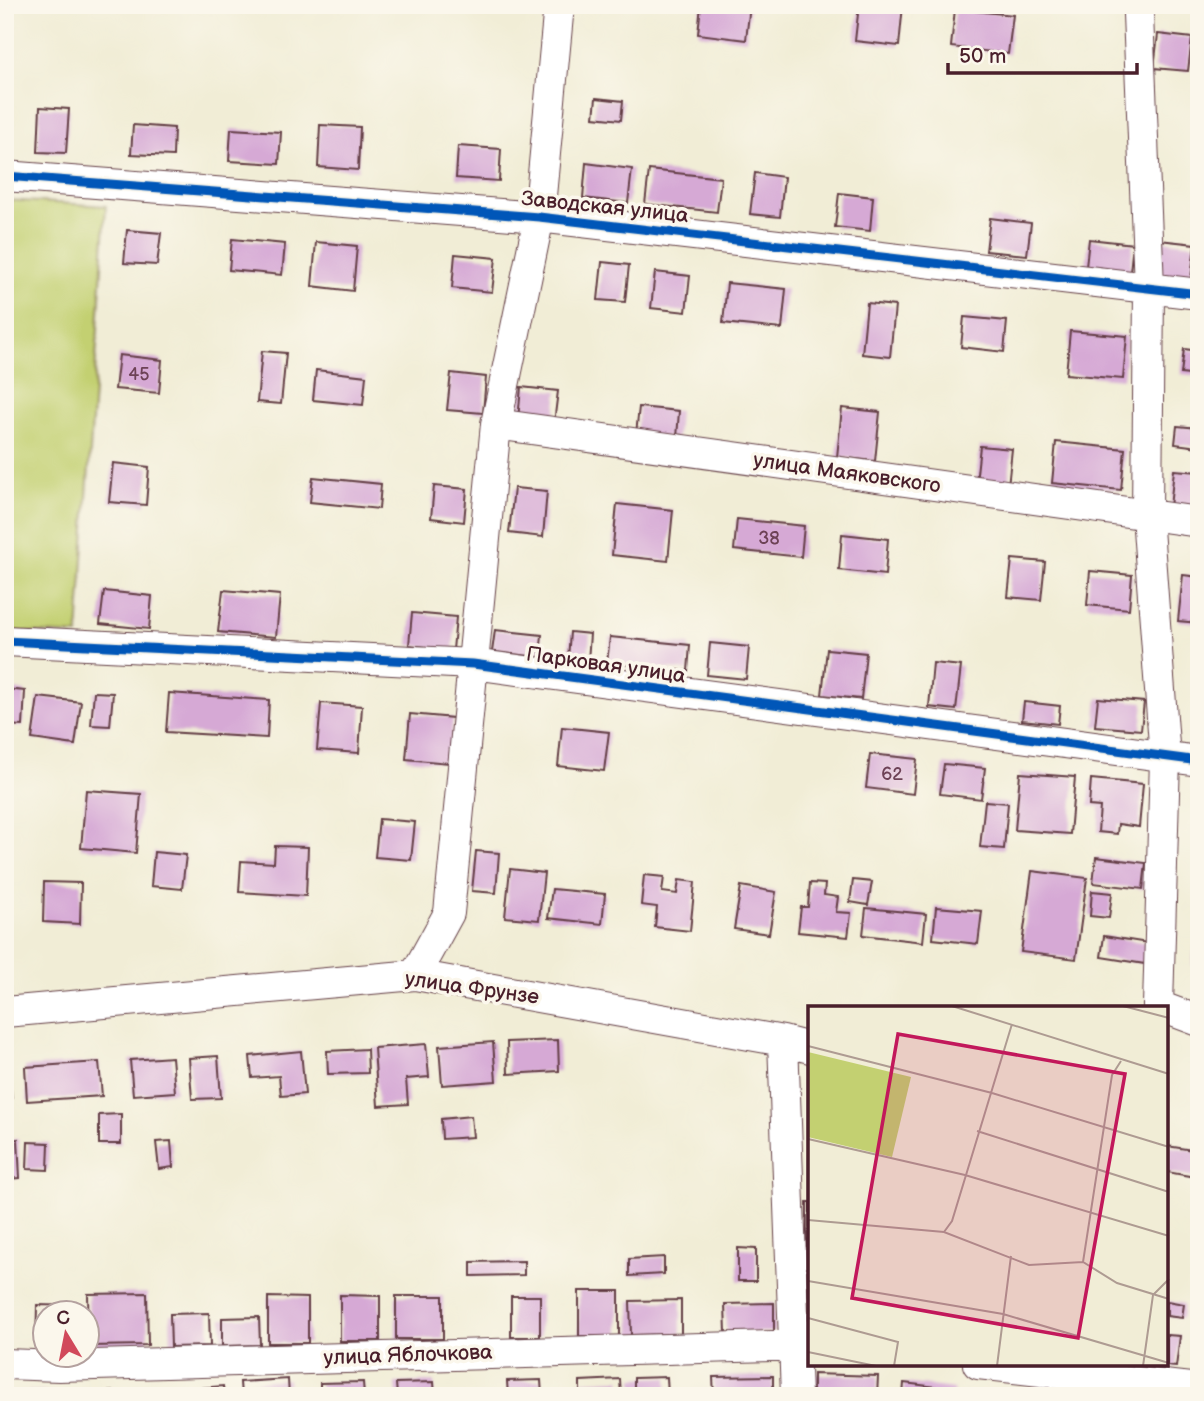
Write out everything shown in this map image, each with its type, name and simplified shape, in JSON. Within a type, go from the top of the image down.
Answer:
[{"type":"street","points":[[415,975],[449,913],[495,424],[539,216],[559,5]]},
{"type":"street","points":[[1141,5],[1138,14],[1149,287],[1147,515],[1165,758],[1160,1006]]},
{"type":"street","name":"Заводская улица","points":[[5,176],[539,216],[1199,294]]},
{"type":"street","name":"улица Маяковского","points":[[495,424],[1199,522]]},
{"type":"street","name":"Парковая улица","points":[[5,641],[472,664],[1199,761]]},
{"type":"street","name":"улица Фрунзе","points":[[5,1012],[415,975],[797,1044]]},
{"type":"street","points":[[1169,1010],[1199,1021]]},
{"type":"street","points":[[796,1396],[802,1344],[797,1044]]},
{"type":"street","name":"улица Яблочкова","points":[[5,1364],[73,1366],[802,1344]]},
{"type":"street","points":[[996,1366],[1199,1389]]},
{"type":"green space","points":[[5,200],[106,206],[78,635],[5,631]]},
{"type":"building","points":[[701,5],[750,5],[746,40],[698,34]]},
{"type":"building","points":[[859,5],[903,5],[899,46],[855,41]]},
{"type":"building","points":[[955,9],[1013,15],[1008,54],[951,47]]},
{"type":"building","points":[[1158,34],[1192,38],[1188,71],[1154,68]]},
{"type":"building","points":[[596,98],[623,101],[621,120],[594,117]]},
{"type":"building","points":[[40,107],[69,109],[66,153],[38,152]]},
{"type":"building","points":[[133,125],[174,128],[173,156],[131,154]]},
{"type":"building","points":[[320,125],[360,127],[358,170],[318,167]]},
{"type":"building","points":[[231,129],[281,132],[279,164],[229,161]]},
{"type":"building","points":[[458,146],[501,149],[499,181],[456,178]]},
{"type":"building","points":[[586,163],[632,169],[628,203],[583,198]]},
{"type":"building","points":[[649,170],[721,178],[717,212],[645,204]]},
{"type":"building","points":[[755,173],[784,177],[780,217],[750,214]]},
{"type":"building","points":[[839,193],[873,197],[870,231],[835,227]]},
{"type":"building","points":[[990,218],[1031,223],[1027,255],[986,251]]},
{"type":"building","points":[[127,230],[161,233],[157,265],[124,263]]},
{"type":"building","points":[[232,239],[285,244],[282,275],[229,270]]},
{"type":"building","points":[[1089,239],[1133,244],[1130,272],[1086,267]]},
{"type":"building","points":[[1159,240],[1195,244],[1191,279],[1155,275]]},
{"type":"building","points":[[316,242],[357,246],[353,291],[312,286]]},
{"type":"building","points":[[455,254],[496,258],[492,292],[452,288]]},
{"type":"building","points":[[602,262],[629,265],[625,302],[598,300]]},
{"type":"building","points":[[655,272],[690,276],[686,312],[651,308]]},
{"type":"building","points":[[727,283],[786,289],[782,329],[723,323]]},
{"type":"building","points":[[867,303],[895,306],[890,357],[862,354]]},
{"type":"building","points":[[964,317],[1007,321],[1004,352],[961,347]]},
{"type":"building","points":[[1070,331],[1127,336],[1123,379],[1066,374]]},
{"type":"building","points":[[1184,349],[1199,351],[1199,376],[1181,374]]},
{"type":"building","points":[[262,351],[286,353],[281,404],[257,402]]},
{"type":"building","points":[[119,355],[162,360],[159,393],[115,389]]},
{"type":"building","points":[[316,370],[366,376],[363,405],[313,400]]},
{"type":"building","points":[[451,373],[486,377],[483,413],[447,410]]},
{"type":"building","points":[[521,387],[558,391],[554,423],[518,420]]},
{"type":"building","points":[[639,407],[679,411],[677,438],[636,434]]},
{"type":"building","points":[[842,408],[880,412],[875,461],[837,457]]},
{"type":"building","points":[[1177,426],[1199,428],[1199,447],[1175,444]]},
{"type":"building","points":[[1056,442],[1125,449],[1121,490],[1052,483]]},
{"type":"building","points":[[980,446],[1012,449],[1008,486],[976,483]]},
{"type":"building","points":[[113,463],[149,467],[146,505],[109,502]]},
{"type":"building","points":[[1174,470],[1199,472],[1199,510],[1170,507]]},
{"type":"building","points":[[313,477],[381,484],[379,509],[310,502]]},
{"type":"building","points":[[434,486],[467,489],[464,522],[431,518]]},
{"type":"building","points":[[514,488],[547,491],[543,537],[509,533]]},
{"type":"building","points":[[617,504],[673,510],[668,561],[612,555]]},
{"type":"building","points":[[737,519],[804,526],[801,557],[734,550]]},
{"type":"building","points":[[842,534],[888,539],[885,575],[839,570]]},
{"type":"building","points":[[1012,559],[1045,562],[1041,600],[1008,597]]},
{"type":"building","points":[[1090,571],[1132,575],[1129,609],[1087,605]]},
{"type":"building","points":[[1183,575],[1199,577],[1199,623],[1178,621]]},
{"type":"building","points":[[223,590],[280,595],[276,637],[218,632]]},
{"type":"building","points":[[104,591],[152,596],[149,629],[100,624]]},
{"type":"building","points":[[412,613],[456,617],[453,650],[409,645]]},
{"type":"building","points":[[495,630],[542,635],[540,657],[492,652]]},
{"type":"building","points":[[570,632],[590,634],[588,661],[568,659]]},
{"type":"building","points":[[610,637],[690,645],[688,671],[607,663]]},
{"type":"building","points":[[710,643],[749,647],[746,679],[707,675]]},
{"type":"building","points":[[827,649],[866,653],[861,699],[822,695]]},
{"type":"building","points":[[933,663],[961,666],[956,710],[929,707]]},
{"type":"building","points":[[5,689],[25,691],[23,726],[5,725]]},
{"type":"building","points":[[94,692],[113,693],[110,726],[91,725]]},
{"type":"building","points":[[169,693],[269,700],[267,738],[166,732]]},
{"type":"building","points":[[38,697],[81,702],[75,745],[32,739]]},
{"type":"building","points":[[1098,698],[1144,702],[1141,730],[1095,726]]},
{"type":"building","points":[[1024,702],[1060,706],[1058,724],[1022,720]]},
{"type":"building","points":[[321,703],[362,706],[359,753],[317,750]]},
{"type":"building","points":[[410,714],[453,718],[449,763],[406,759]]},
{"type":"building","points":[[562,727],[609,732],[604,771],[558,766]]},
{"type":"building","points":[[870,754],[917,759],[913,794],[866,788]]},
{"type":"building","points":[[944,764],[985,768],[981,799],[940,794]]},
{"type":"building","points":[[1020,773],[1075,777],[1070,834],[1015,830]]},
{"type":"building","points":[[1091,779],[1143,784],[1139,827],[1118,824],[1117,834],[1098,832],[1100,807],[1089,806]]},
{"type":"building","points":[[86,790],[141,794],[136,853],[81,848]]},
{"type":"building","points":[[985,801],[1008,803],[1004,849],[980,847]]},
{"type":"building","points":[[379,819],[415,822],[411,860],[375,857]]},
{"type":"building","points":[[275,846],[308,847],[306,896],[239,892],[241,861],[274,863]]},
{"type":"building","points":[[476,851],[499,853],[496,893],[472,891]]},
{"type":"building","points":[[154,852],[186,855],[182,889],[151,886]]},
{"type":"building","points":[[1096,857],[1146,863],[1143,889],[1093,883]]},
{"type":"building","points":[[510,869],[544,873],[539,920],[505,917]]},
{"type":"building","points":[[1032,871],[1087,878],[1076,959],[1021,952]]},
{"type":"building","points":[[644,875],[664,877],[662,892],[677,894],[679,880],[695,882],[690,931],[655,927],[657,907],[641,905]]},
{"type":"building","points":[[853,880],[872,882],[868,905],[850,902]]},
{"type":"building","points":[[44,882],[81,883],[80,924],[43,922]]},
{"type":"building","points":[[810,883],[825,884],[824,895],[838,897],[836,912],[851,913],[848,937],[798,932],[801,907],[808,907]]},
{"type":"building","points":[[741,886],[776,892],[769,934],[734,929]]},
{"type":"building","points":[[552,889],[605,894],[602,924],[548,918]]},
{"type":"building","points":[[1092,891],[1112,893],[1109,918],[1090,916]]},
{"type":"building","points":[[936,907],[982,911],[978,944],[933,939]]},
{"type":"building","points":[[866,908],[926,914],[923,942],[863,935]]},
{"type":"building","points":[[1199,930],[1199,966],[1192,965]]},
{"type":"building","points":[[1104,936],[1148,943],[1145,964],[1101,957]]},
{"type":"building","points":[[558,1040],[559,1071],[508,1074],[507,1042]]},
{"type":"building","points":[[493,1042],[496,1081],[442,1085],[439,1046]]},
{"type":"building","points":[[426,1044],[429,1077],[406,1079],[408,1104],[378,1106],[374,1048]]},
{"type":"building","points":[[367,1049],[368,1073],[328,1074],[327,1051]]},
{"type":"building","points":[[301,1051],[305,1094],[281,1096],[279,1076],[252,1078],[250,1056]]},
{"type":"building","points":[[218,1056],[221,1098],[192,1099],[189,1058]]},
{"type":"building","points":[[172,1057],[175,1092],[133,1095],[130,1060]]},
{"type":"building","points":[[99,1062],[102,1096],[27,1101],[25,1067]]},
{"type":"building","points":[[10,1068],[12,1108],[5,1108],[5,1069]]},
{"type":"building","points":[[121,1114],[121,1144],[99,1144],[99,1115]]},
{"type":"building","points":[[471,1116],[473,1137],[442,1139],[441,1119]]},
{"type":"building","points":[[18,1139],[20,1178],[5,1179],[5,1141]]},
{"type":"building","points":[[171,1141],[173,1167],[159,1169],[156,1142]]},
{"type":"building","points":[[28,1142],[49,1143],[48,1170],[27,1169]]},
{"type":"building","points":[[1169,1146],[1199,1151],[1195,1177],[1169,1172]]},
{"type":"building","points":[[807,1202],[808,1202],[808,1255]]},
{"type":"building","points":[[738,1248],[756,1249],[756,1281],[738,1281]]},
{"type":"building","points":[[664,1257],[664,1274],[629,1276],[629,1259]]},
{"type":"building","points":[[524,1261],[524,1275],[471,1276],[471,1262]]},
{"type":"building","points":[[579,1291],[619,1291],[619,1336],[579,1336]]},
{"type":"building","points":[[147,1293],[148,1345],[102,1346],[102,1300],[88,1300],[88,1294]]},
{"type":"building","points":[[340,1295],[380,1296],[380,1341],[340,1341]]},
{"type":"building","points":[[396,1296],[443,1296],[443,1339],[396,1339]]},
{"type":"building","points":[[511,1296],[540,1296],[540,1337],[511,1337]]},
{"type":"building","points":[[268,1297],[308,1298],[308,1343],[268,1343]]},
{"type":"building","points":[[681,1300],[681,1334],[631,1335],[630,1301]]},
{"type":"building","points":[[1169,1301],[1184,1304],[1182,1318],[1169,1316]]},
{"type":"building","points":[[774,1303],[774,1332],[726,1333],[725,1304]]},
{"type":"building","points":[[209,1313],[210,1346],[171,1347],[170,1314]]},
{"type":"building","points":[[259,1317],[260,1345],[222,1346],[222,1318]]},
{"type":"building","points":[[1169,1335],[1180,1336],[1176,1367],[1167,1366]]},
{"type":"building","points":[[813,1374],[878,1376],[877,1396],[813,1396]]},
{"type":"building","points":[[773,1376],[773,1396],[714,1396],[713,1377]]},
{"type":"building","points":[[667,1377],[668,1396],[634,1396],[634,1378]]},
{"type":"building","points":[[288,1379],[289,1396],[241,1396],[240,1382]]},
{"type":"building","points":[[620,1379],[621,1396],[580,1396],[580,1381]]},
{"type":"building","points":[[541,1380],[542,1396],[508,1396],[507,1381]]},
{"type":"building","points":[[363,1382],[364,1396],[320,1396],[320,1383]]},
{"type":"building","points":[[434,1382],[435,1396],[397,1396],[396,1383]]},
{"type":"building","points":[[904,1383],[954,1389],[953,1396],[903,1396]]},
{"type":"building","points":[[223,1386],[224,1396],[188,1396],[187,1389]]},
{"type":"building","points":[[151,1390],[152,1396],[101,1396],[101,1392]]},
{"type":"building","points":[[28,1391],[80,1394],[28,1396]]},
{"type":"cycle path","points":[[5,176],[539,217],[1199,294]]},
{"type":"cycle path","points":[[5,641],[473,664],[1199,761]]}]
